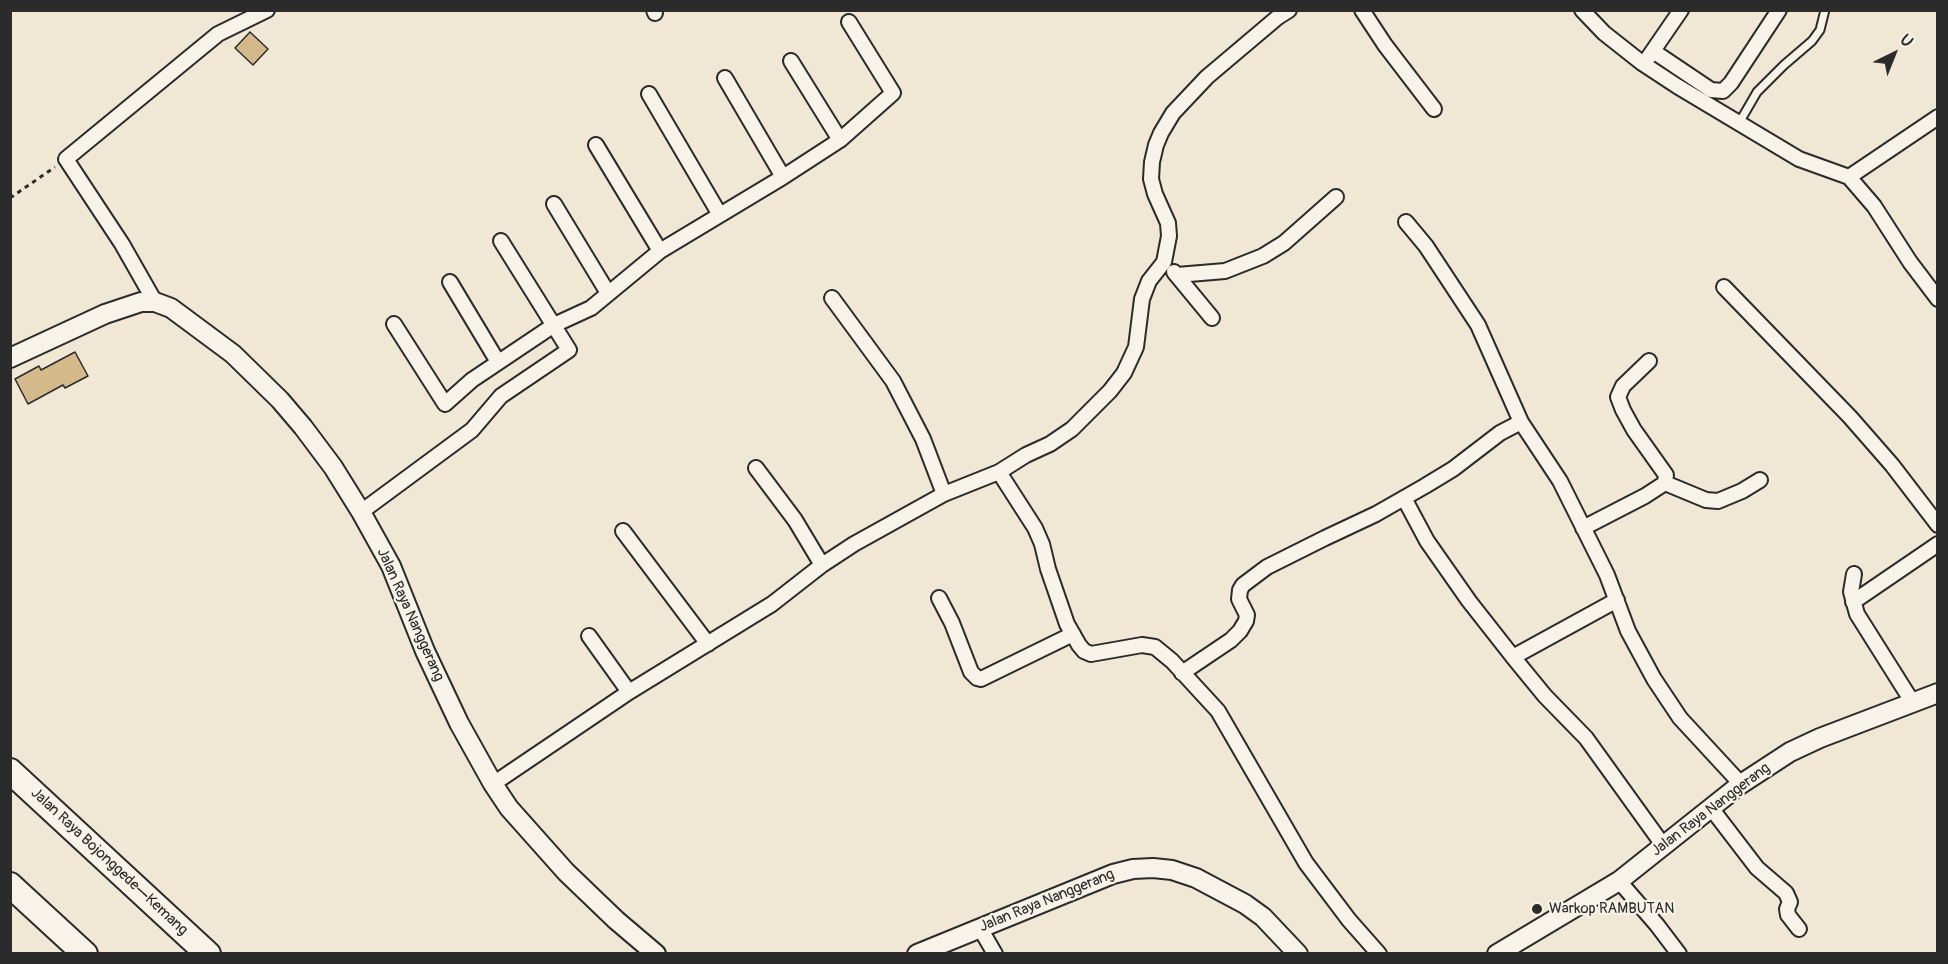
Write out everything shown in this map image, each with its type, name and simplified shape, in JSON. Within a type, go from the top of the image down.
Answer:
[{"type":"highway","name":"Jalan Raya Bojonggede—Kemang","points":[[10,771],[208,954]]},
{"type":"highway","points":[[10,885],[85,954]]},
{"type":"street","points":[[10,358],[124,307],[141,302],[155,302],[122,244],[66,159],[218,34],[267,10]]},
{"type":"street","points":[[493,784],[628,692],[772,604],[822,565],[854,544],[944,494],[999,472],[1072,429],[1110,391],[1124,373],[1136,347],[1142,299],[1149,281],[1164,262],[1169,236],[1168,223],[1151,179],[1152,162],[1161,133],[1173,113],[1207,77],[1289,10]]},
{"type":"street","points":[[1362,10],[1385,45],[1434,109]]},
{"type":"street","points":[[1582,10],[1604,33],[1642,63],[1738,123],[1799,159],[1850,177],[1874,206],[1910,262],[1938,299]]},
{"type":"street","points":[[1642,63],[1681,10]]},
{"type":"street","points":[[1653,51],[1711,90],[1723,91],[1731,83],[1779,10]]},
{"type":"street","points":[[394,324],[445,404],[472,380],[554,325],[591,308],[660,251],[840,140],[892,93],[849,22]]},
{"type":"street","points":[[791,61],[840,140]]},
{"type":"street","points":[[725,78],[783,177]]},
{"type":"street","points":[[649,94],[720,215]]},
{"type":"street","points":[[1850,177],[1938,117]]},
{"type":"street","points":[[596,145],[660,251]]},
{"type":"street","points":[[1177,275],[1225,271],[1263,256],[1284,243],[1336,197]]},
{"type":"street","points":[[554,204],[608,293]]},
{"type":"street","points":[[1406,222],[1432,255],[1479,325],[1521,423],[1560,481],[1607,575],[1628,631],[1665,698],[1680,718],[1741,784]]},
{"type":"street","points":[[361,512],[472,430],[501,396],[569,350],[501,241]]},
{"type":"street","points":[[1164,262],[1212,318]]},
{"type":"street","points":[[450,282],[498,362]]},
{"type":"street","points":[[1724,286],[1932,505],[1938,525]]},
{"type":"street","points":[[832,298],[893,381],[923,439],[944,494]]},
{"type":"street","name":"Jalan Raya Nanggerang","points":[[155,302],[171,308],[233,354],[273,392],[309,435],[333,467],[391,566],[425,651],[459,723],[509,808],[566,872],[616,920],[656,954]]},
{"type":"street","points":[[1583,528],[1665,483],[1666,475],[1634,430],[1618,396],[1623,386],[1649,361]]},
{"type":"street","points":[[1182,673],[1231,640],[1240,631],[1247,615],[1239,599],[1240,591],[1243,585],[1267,567],[1376,514],[1453,469],[1500,433],[1521,423]]},
{"type":"street","points":[[756,468],[795,520],[822,565]]},
{"type":"street","points":[[999,472],[1035,528],[1063,613],[1079,645],[1091,654],[1129,646],[1155,647],[1172,661],[1222,718],[1306,863],[1349,920],[1379,954]]},
{"type":"street","points":[[1665,483],[1706,500],[1718,501],[1760,480]]},
{"type":"street","points":[[1404,498],[1427,541],[1469,601],[1545,696],[1586,738],[1663,845]]},
{"type":"street","points":[[622,531],[708,644]]},
{"type":"street","points":[[1853,602],[1938,544]]},
{"type":"street","points":[[1854,574],[1851,592],[1857,614],[1913,703]]},
{"type":"street","points":[[939,598],[952,623],[971,672],[977,678],[981,679],[1073,634]]},
{"type":"street","points":[[1512,657],[1617,600]]},
{"type":"street","points":[[589,636],[628,692]]},
{"type":"street","name":"Jalan Raya Nanggerang","points":[[1497,954],[1619,881],[1741,784],[1790,752],[1820,738],[1938,693]]},
{"type":"street","points":[[1711,808],[1757,868],[1786,893],[1790,902],[1787,909],[1788,915],[1799,929]]},
{"type":"street","name":"Jalan Raya Nanggerang","points":[[917,954],[1113,874],[1133,869],[1153,868],[1172,870],[1196,878],[1245,904],[1263,917],[1298,954]]},
{"type":"street","points":[[1619,881],[1679,954]]},
{"type":"street","points":[[980,928],[995,954]]},
{"type":"lane","points":[[1738,123],[1757,92],[1812,41],[1820,30],[1825,10]]},
{"type":"path","points":[[10,198],[66,159]]},
{"type":"building","points":[[250,32],[268,49],[253,65],[235,48]]},
{"type":"building","points":[[75,352],[88,376],[65,388],[63,385],[28,404],[15,379],[39,366],[41,370]]},
{"type":"place","name":"Warkop RAMBUTAN","points":[[1537,909]]}]
